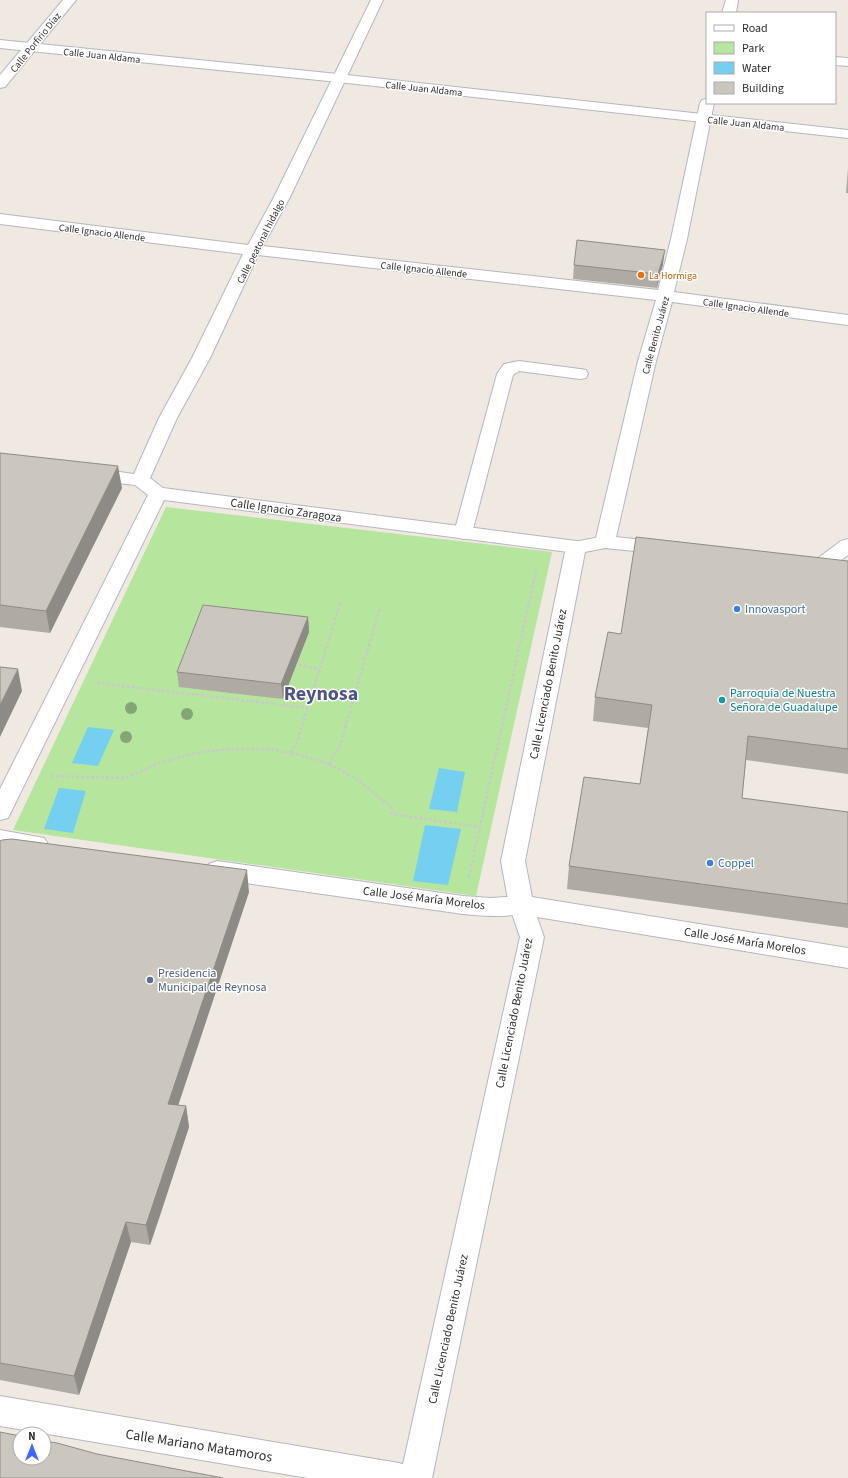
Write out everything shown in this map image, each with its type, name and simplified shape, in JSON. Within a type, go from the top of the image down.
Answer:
[{"type":"street","name":"Calle Porfirio Díaz","points":[[0,84],[32,48],[70,0]]},
{"type":"street","name":"Calle peatonal hidalgo","points":[[140,480],[168,418],[225,312],[377,0]]},
{"type":"street","points":[[729,12],[732,0]]},
{"type":"street","name":"Calle Juan Aldama","points":[[0,44],[338,78],[705,111],[848,134]]},
{"type":"street","points":[[836,61],[848,62]]},
{"type":"street","name":"Calle Benito Juárez","points":[[605,542],[647,360],[679,239],[705,111]]},
{"type":"street","name":"Calle Ignacio Allende","points":[[0,219],[254,250],[665,296],[848,320]]},
{"type":"street","name":"Calle Ignacio Zaragoza","points":[[78,473],[140,480],[158,493],[463,533],[576,547],[605,542],[681,550]]},
{"type":"street","points":[[0,812],[158,493]]},
{"type":"street","points":[[848,546],[813,564],[848,568]]},
{"type":"street","name":"Calle Licenciado Benito Juárez","points":[[416,1478],[532,937],[521,905],[513,861],[576,547]]},
{"type":"street","points":[[0,839],[54,846]]},
{"type":"street","name":"Calle José María Morelos","points":[[196,867],[463,905],[491,907],[521,905],[848,958]]},
{"type":"street","name":"Calle Mariano Matamoros","points":[[0,1411],[399,1478]]},
{"type":"lane","points":[[463,533],[505,374],[510,368],[519,366],[580,374]]},
{"type":"path","points":[[463,905],[536,572],[532,568]]},
{"type":"path","points":[[291,753],[297,742],[341,601]]},
{"type":"path","points":[[329,764],[340,746],[380,607]]},
{"type":"path","points":[[293,664],[319,669]]},
{"type":"path","points":[[97,676],[94,683],[308,708]]},
{"type":"path","points":[[51,776],[125,778],[159,763],[196,753],[231,749],[271,749],[329,764],[358,780],[378,795],[391,807],[392,814],[480,827]]},
{"type":"path","points":[[48,783],[54,769]]},
{"type":"green space","points":[[166,507],[552,552],[476,896],[13,830]]},
{"type":"water","points":[[88,727],[114,730],[98,766],[72,763]]},
{"type":"water","points":[[439,768],[465,772],[457,812],[429,809]]},
{"type":"water","points":[[59,788],[86,791],[73,833],[44,829]]},
{"type":"water","points":[[425,825],[461,829],[448,885],[413,881]]},
{"type":"building","points":[[577,240],[665,250],[658,274],[574,265]]},
{"type":"building","points":[[0,453],[118,466],[46,611],[0,605]]},
{"type":"building","points":[[636,537],[848,561],[848,749],[748,736],[742,798],[848,812],[848,904],[569,866],[584,777],[640,784],[652,705],[595,697],[608,632],[621,634]]},
{"type":"building","points":[[203,605],[308,617],[281,684],[177,672]]},
{"type":"building","points":[[0,667],[18,669],[0,705]]},
{"type":"building","points":[[12,839],[247,870],[168,1104],[186,1106],[146,1225],[126,1222],[74,1376],[0,1363],[0,841]]},
{"type":"building","points":[[0,1432],[12,1434],[12,1466],[52,1466],[52,1442],[97,1454],[223,1478],[0,1478]]},
{"type":"place","name":"La Hormiga","points":[[641,275]]},
{"type":"place","name":"Innovasport","points":[[737,609]]},
{"type":"place","name":"Parroquia de Nuestra Señora de Guadalupe","points":[[722,700]]},
{"type":"place","name":"Coppel","points":[[710,863]]},
{"type":"place","name":"Presidencia Municipal de Reynosa","points":[[150,980]]},
{"type":"district","name":"Reynosa","points":[[321,693]]}]
